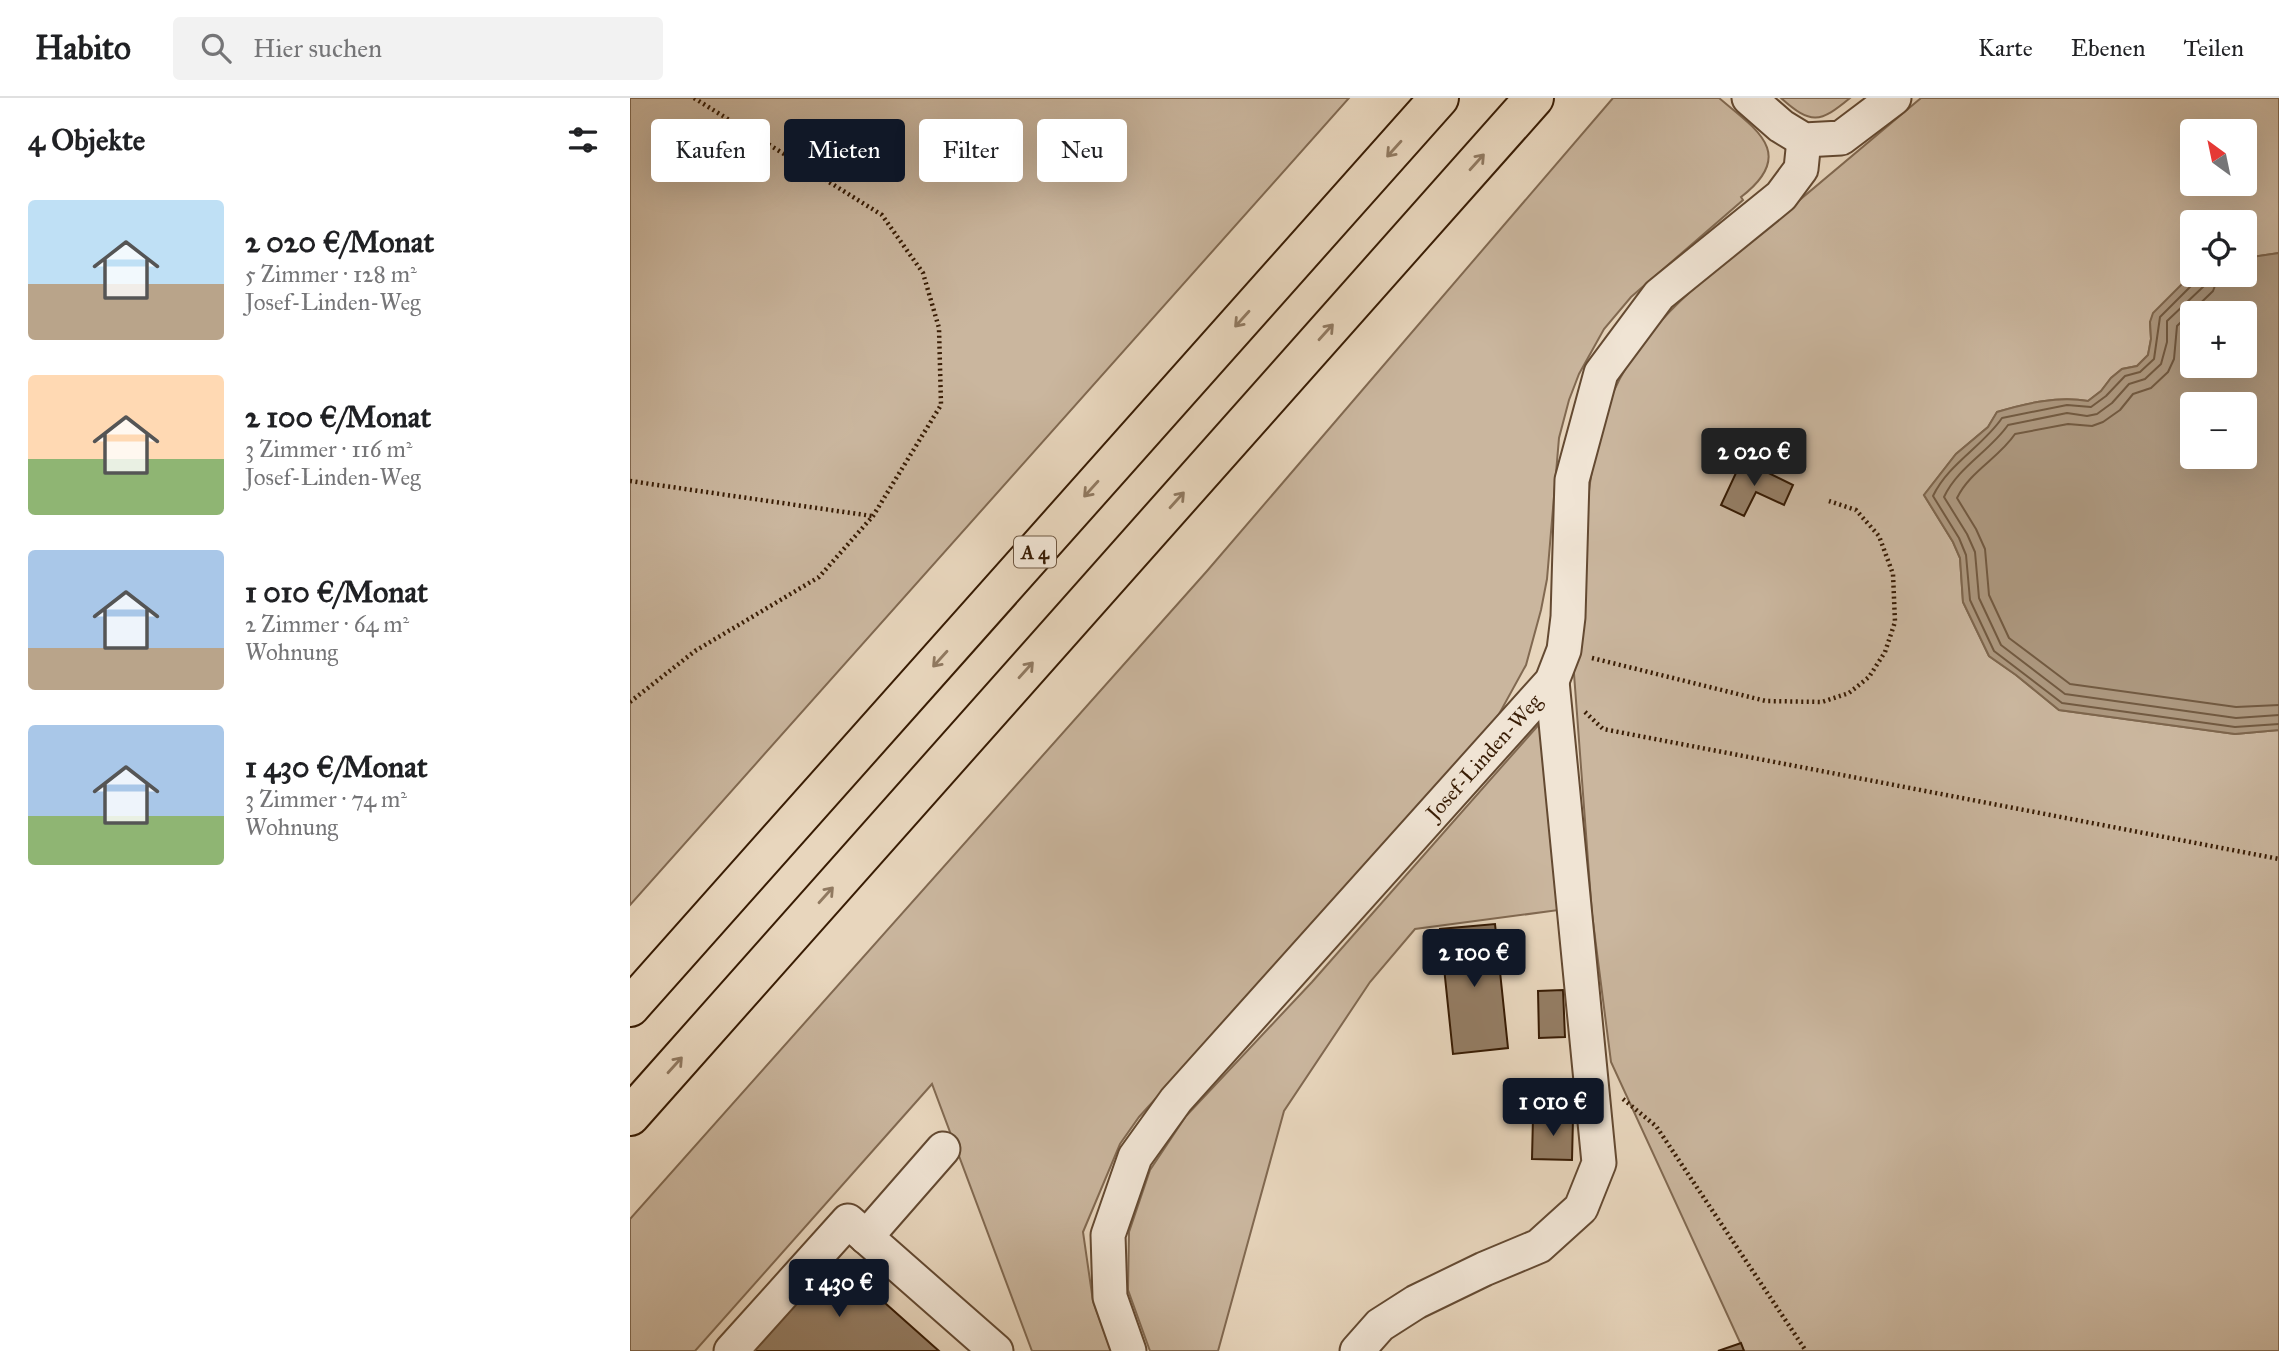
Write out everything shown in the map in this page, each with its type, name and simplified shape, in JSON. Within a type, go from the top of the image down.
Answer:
[{"type":"highway","name":"A 4","points":[[630,1007],[1439,98]]},
{"type":"highway","points":[[630,1116],[1534,98]]},
{"type":"street","points":[[1749,98],[1781,126],[1804,139],[1841,138],[1895,98]]},
{"type":"street","name":"Josef-Linden-Weg","points":[[1129,1351],[1111,1297],[1108,1235],[1135,1157],[1176,1100],[1552,681],[1564,650],[1568,617],[1572,480],[1601,373],[1659,295],[1781,197],[1801,169],[1804,139]]},
{"type":"street","points":[[1357,1351],[1380,1325],[1416,1302],[1539,1246],[1581,1208],[1599,1163],[1552,681]]},
{"type":"street","points":[[866,1237],[943,1149]]},
{"type":"street","points":[[731,1351],[848,1222],[996,1351]]},
{"type":"path","points":[[630,702],[695,651],[819,576],[873,516],[941,405],[939,328],[923,273],[882,215],[694,98]]},
{"type":"path","points":[[630,481],[873,516]]},
{"type":"path","points":[[1564,650],[1766,701],[1822,702],[1849,693],[1869,677],[1885,653],[1895,622],[1893,574],[1878,536],[1871,527],[1856,510],[1829,501]]},
{"type":"path","points":[[1552,681],[1603,729],[2279,859]]},
{"type":"path","points":[[1590,1071],[1656,1126],[1806,1351]]},
{"type":"shaded area","points":[[630,98],[1349,98],[630,905]]},
{"type":"shaded area","points":[[1613,98],[1719,98],[1746,121],[1765,143],[1769,155],[1767,168],[1758,182],[1741,197],[1743,200],[1631,297],[1604,329],[1579,374],[1559,438],[1547,579],[1541,610],[1526,665],[1498,716],[1357,877],[1139,1117],[1120,1144],[1083,1232],[1093,1301],[1111,1351],[1032,1351],[932,1084],[695,1351],[630,1351],[630,1219],[1207,571]]},
{"type":"shaded area","points":[[1781,98],[1850,98],[1831,112],[1815,118],[1800,113]]},
{"type":"shaded area","points":[[1921,98],[2279,98],[2279,253],[2257,256],[2257,210],[2180,210],[2182,287],[2150,322],[2148,355],[2137,366],[2122,369],[2088,401],[2042,401],[1997,412],[1988,427],[1956,454],[1924,495],[1960,558],[1963,602],[1989,656],[2059,710],[2235,734],[2279,730],[2279,1351],[1744,1351],[1611,1062],[1592,914],[1572,647],[1591,473],[1604,417],[1616,386],[1632,358],[1672,309]]},
{"type":"shaded area","points":[[1542,721],[1559,910],[1415,929],[1370,982],[1284,1111],[1218,1351],[1150,1351],[1128,1290],[1129,1232],[1150,1170],[1186,1116],[1312,982]]},
{"type":"water","points":[[2279,253],[2279,730],[2235,734],[2059,710],[1989,656],[1963,602],[1960,558],[1924,495],[1956,454],[1988,427],[1997,412],[2042,401],[2088,401],[2122,369],[2137,366],[2148,355],[2153,313],[2180,286],[2257,287],[2257,256]]},
{"type":"building","points":[[1742,460],[1793,485],[1784,505],[1756,492],[1744,516],[1721,505]]},
{"type":"building","points":[[1495,924],[1508,1048],[1453,1054],[1440,929]]},
{"type":"building","points":[[1563,990],[1565,1037],[1539,1038],[1538,991]]},
{"type":"building","points":[[1533,1117],[1573,1118],[1572,1160],[1532,1159]]},
{"type":"building","points":[[831,1255],[939,1351],[746,1351]]},
{"type":"building","points":[[1741,1343],[1744,1351],[1718,1351]]}]
